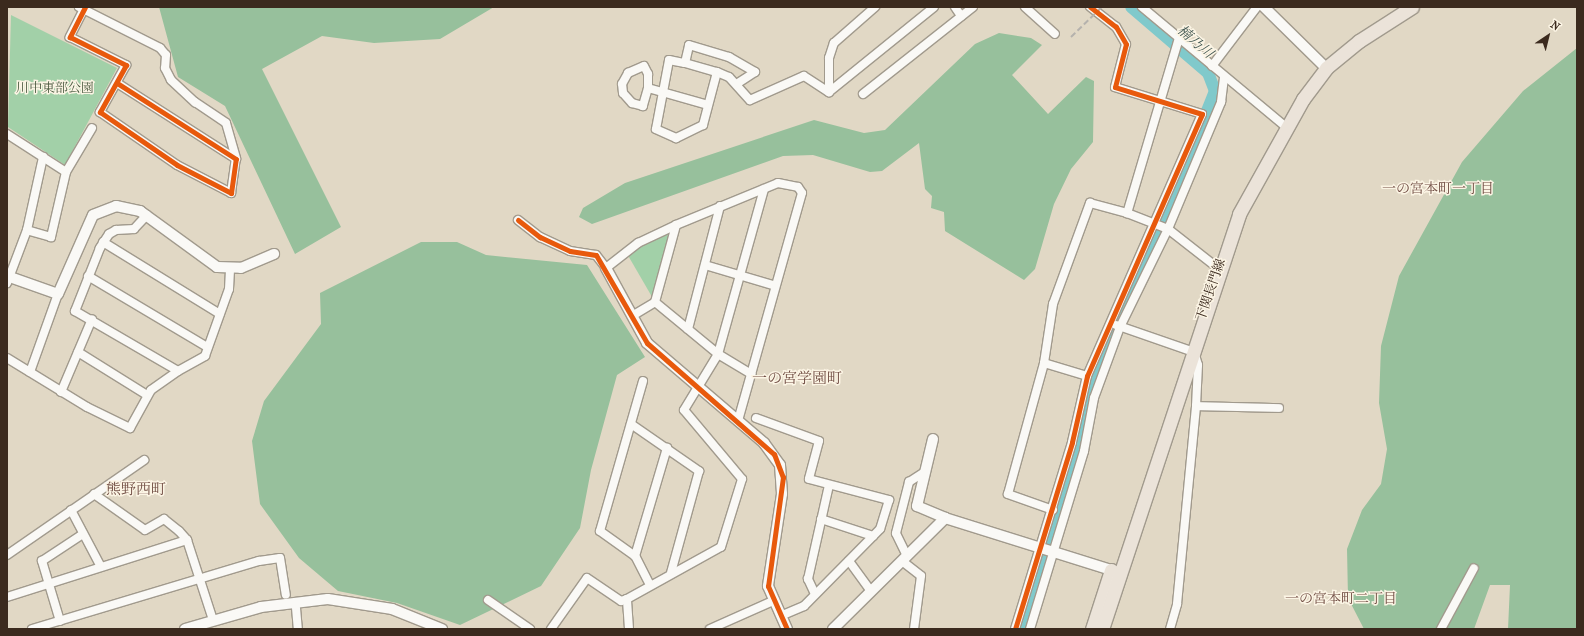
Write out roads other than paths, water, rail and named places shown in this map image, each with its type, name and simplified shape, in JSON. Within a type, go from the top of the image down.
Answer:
[{"type":"main road","name":"下関長門線","points":[[1092,629],[1116,571],[1215,265],[1239,214],[1284,125],[1323,65],[1351,36],[1396,7]]},
{"type":"main road","name":"下関長門線","points":[[1323,65],[1412,7]]},
{"type":"main road","name":"下関長門線","points":[[1102,629],[1116,571]]},
{"type":"street","points":[[829,92],[829,58],[834,43],[875,7]]},
{"type":"street","points":[[829,92],[934,7]]},
{"type":"street","points":[[955,7],[961,16]]},
{"type":"street","points":[[863,94],[973,7]]},
{"type":"street","points":[[1025,7],[1054,34]]},
{"type":"street","points":[[1030,629],[1047,550],[1053,510],[1087,376],[1108,322],[1156,223],[1202,114],[1115,87],[1126,44],[1116,27],[1090,7]]},
{"type":"street","points":[[1142,7],[1224,77],[1284,125]]},
{"type":"street","points":[[1212,66],[1257,7]]},
{"type":"street","points":[[1264,7],[1323,65]]},
{"type":"street","points":[[83,8],[160,48],[166,55],[165,68],[171,80],[195,102],[226,123],[236,158],[232,193],[177,165],[100,112],[117,84],[126,65],[70,37],[83,8]]},
{"type":"street","points":[[1127,213],[1179,38]]},
{"type":"street","points":[[685,63],[689,45],[729,57],[755,72],[738,83]]},
{"type":"street","points":[[716,72],[703,125],[676,138],[656,129],[665,93],[669,60],[716,72],[738,83],[744,94],[755,100],[804,76],[829,92]]},
{"type":"street","points":[[644,66],[648,74],[648,88],[643,106],[632,103],[624,94],[622,84],[628,73],[644,66]]},
{"type":"street","points":[[1015,629],[1047,550],[1084,451],[1094,398],[1120,327],[1168,229],[1221,102],[1224,77]]},
{"type":"street","points":[[117,84],[236,158]]},
{"type":"street","points":[[648,88],[708,105]]},
{"type":"street","points":[[27,230],[51,238],[66,172],[92,128]]},
{"type":"street","points":[[7,134],[66,172]]},
{"type":"street","points":[[43,157],[27,230],[8,279],[58,294]]},
{"type":"street","points":[[606,268],[638,243],[720,206],[778,183],[798,187],[802,193],[738,420]]},
{"type":"street","points":[[551,629],[587,578],[621,601],[627,599],[670,573],[721,547],[742,479],[684,410],[700,389],[718,354],[764,189]]},
{"type":"street","points":[[1053,510],[1008,494],[1044,363],[1053,304],[1090,202],[1156,223],[1168,229],[1215,265]]},
{"type":"street","points":[[30,372],[58,294],[92,215],[116,206],[147,215],[210,264],[230,270],[274,254]]},
{"type":"street","points":[[688,329],[720,206]]},
{"type":"street","points":[[147,215],[134,229],[116,230],[103,242],[75,311],[92,319],[178,372]]},
{"type":"street","points":[[518,220],[532,234],[552,243],[570,251],[596,255],[606,268],[647,343],[764,442],[780,465],[783,477],[768,586],[787,629]]},
{"type":"street","points":[[632,316],[655,302],[676,225]]},
{"type":"street","points":[[103,242],[220,314]]},
{"type":"street","points":[[705,266],[773,284]]},
{"type":"street","points":[[7,358],[61,392],[130,428],[147,395],[178,372],[204,356],[229,289],[230,270]]},
{"type":"street","points":[[88,276],[207,347]]},
{"type":"street","points":[[655,302],[718,354],[751,374]]},
{"type":"street","points":[[61,392],[92,319]]},
{"type":"street","points":[[1108,322],[1189,348],[1198,365],[1196,406],[1172,628]]},
{"type":"street","points":[[78,352],[147,395]]},
{"type":"street","points":[[1044,363],[1087,376]]},
{"type":"street","points":[[642,381],[600,531],[635,556],[650,585]]},
{"type":"street","points":[[1196,406],[1279,408]]},
{"type":"street","points":[[756,418],[819,441],[809,479],[888,500],[880,529],[804,606],[781,616]]},
{"type":"street","points":[[631,424],[699,471],[670,573]]},
{"type":"street","points":[[933,439],[923,473],[917,506],[945,518],[1116,571]]},
{"type":"street","points":[[635,556],[667,448]]},
{"type":"street","points":[[7,555],[144,460]]},
{"type":"street","points":[[914,629],[921,576],[904,558],[896,533],[909,482],[923,473]]},
{"type":"street","points":[[815,594],[808,579],[829,485]]},
{"type":"street","points":[[94,494],[145,530],[164,519],[187,540],[214,624]]},
{"type":"street","points":[[71,510],[101,566]]},
{"type":"street","points":[[833,629],[945,518]]},
{"type":"street","points":[[821,519],[873,536]]},
{"type":"street","points":[[60,621],[42,561],[83,534]]},
{"type":"street","points":[[7,597],[187,540]]},
{"type":"street","points":[[32,629],[199,578],[259,561],[280,558],[286,595]]},
{"type":"street","points":[[849,561],[871,591]]},
{"type":"street","points":[[1441,629],[1474,568]]},
{"type":"street","points":[[185,629],[214,624],[261,607],[328,599],[392,609],[442,629]]},
{"type":"street","points":[[627,599],[629,629]]},
{"type":"street","points":[[488,600],[530,629]]},
{"type":"street","points":[[710,629],[774,600]]},
{"type":"street","points":[[296,608],[298,629]]},
{"type":"waterway","name":"楠乃川","points":[[1023,629],[1081,433],[1096,368],[1163,221],[1215,91],[1208,73],[1131,7]]},
{"type":"railway","points":[[1071,37],[1102,7]]},
{"type":"district","name":"一の宮本町一丁目","points":[[1438,189]]},
{"type":"district","name":"一の宮学園町","points":[[797,379]]},
{"type":"district","name":"熊野西町","points":[[136,490]]},
{"type":"district","name":"一の宮本町二丁目","points":[[1341,599]]},
{"type":"park label","name":"川中東部公園","points":[[55,88]]}]
